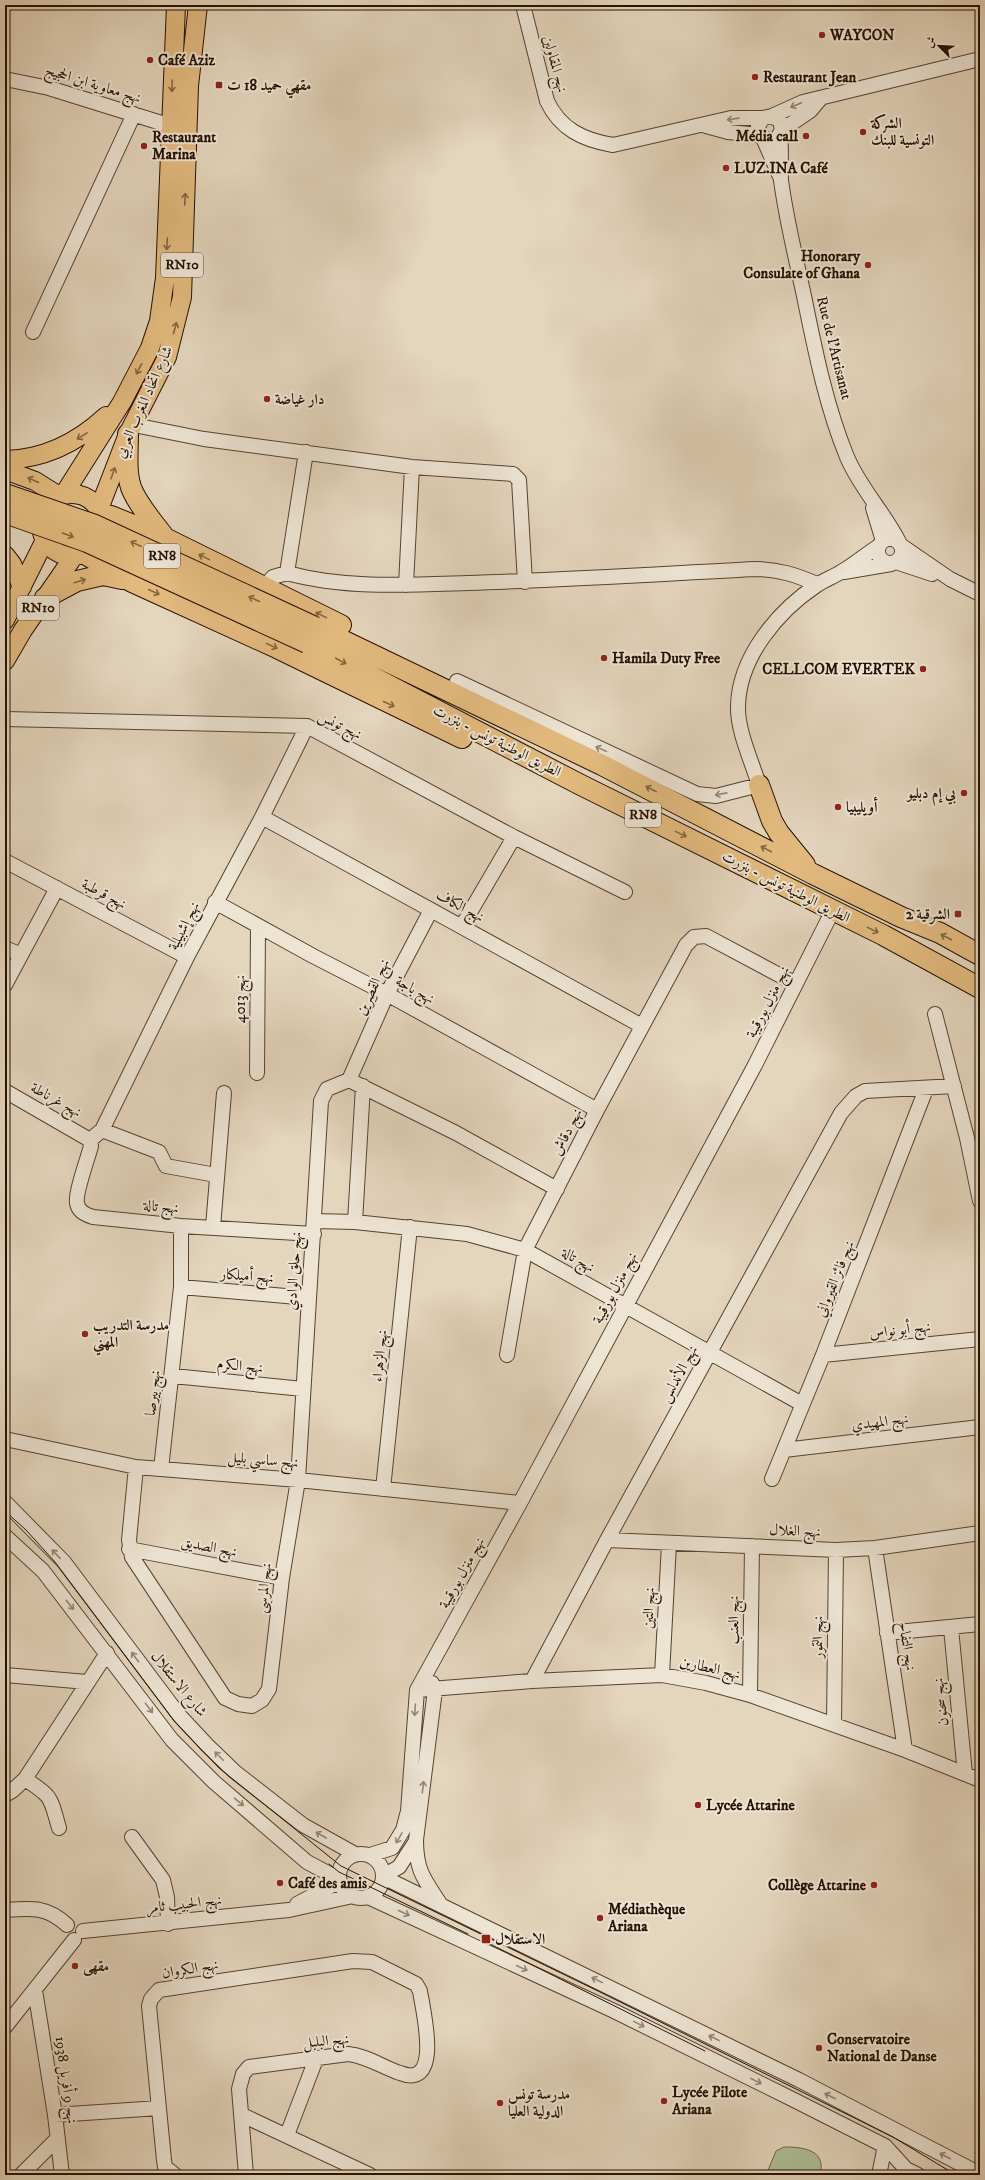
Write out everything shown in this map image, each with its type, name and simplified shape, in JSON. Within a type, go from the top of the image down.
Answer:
[{"type":"highway","points":[[131,430],[128,465],[132,491],[145,512],[165,538]]},
{"type":"highway","name":"الطريق الوطنية تونس - بنزرت","points":[[5,494],[95,525],[311,635],[610,799],[832,913],[883,935],[980,988]]},
{"type":"highway","name":"الطريق الوطنية تونس - بنزرت","points":[[5,512],[87,542],[311,635],[602,765],[813,874],[901,917],[940,933],[980,955]]},
{"type":"highway","points":[[100,512],[165,538],[457,681]]},
{"type":"highway","points":[[78,554],[132,582],[277,648],[375,697],[500,756],[551,779],[610,799]]},
{"type":"highway","points":[[45,598],[77,581],[103,575],[132,582]]},
{"type":"highway","name":"RN8","points":[[457,681],[602,765]]},
{"type":"highway","points":[[759,785],[772,821],[779,833],[813,874]]},
{"type":"main road","name":"شارع اتحاد المغرب العربي","points":[[61,495],[122,402],[150,348],[162,308],[176,5]]},
{"type":"main road","name":"شارع اتحاد المغرب العربي","points":[[100,512],[131,430],[167,357],[182,298],[189,86],[198,5]]},
{"type":"main road","points":[[195,27],[203,5]]},
{"type":"main road","points":[[5,460],[19,460],[47,454],[69,444],[90,431],[122,402]]},
{"type":"main road","points":[[5,470],[35,480],[61,495],[83,496],[89,499],[100,512]]},
{"type":"main road","name":"RN10","points":[[5,620],[44,538],[41,525],[43,514],[49,504],[61,495]]},
{"type":"main road","name":"RN10","points":[[5,661],[45,598],[78,554],[91,549],[100,537],[103,523],[100,512]]},
{"type":"main road","points":[[5,519],[32,529],[44,538],[56,552],[78,554]]},
{"type":"main road","points":[[5,555],[12,564],[22,587]]},
{"type":"street","name":"نهج المقاولين","points":[[523,5],[547,101],[551,110],[564,126],[595,142],[613,145],[704,126],[731,118],[768,117],[803,102],[980,59]]},
{"type":"street","name":"نهج معاوية ابن الحجيج","points":[[5,79],[49,88],[171,126]]},
{"type":"street","points":[[781,133],[780,121],[768,117],[758,126],[761,137],[772,140],[810,111],[821,98]]},
{"type":"street","points":[[33,332],[134,114]]},
{"type":"street","name":"نهج المقاولين","points":[[704,126],[728,132],[761,137]]},
{"type":"street","name":"Rue de l'Artisanat","points":[[781,133],[783,154],[781,179]]},
{"type":"street","name":"Rue de l'Artisanat","points":[[761,137],[781,179],[802,286],[828,400],[847,457],[900,544],[950,579],[980,594]]},
{"type":"street","points":[[131,430],[412,467],[507,472],[517,476],[519,480],[525,582]]},
{"type":"street","points":[[288,573],[306,452]]},
{"type":"street","points":[[406,585],[412,467]]},
{"type":"street","name":"Rue de l'Artisanat","points":[[870,494],[881,544]]},
{"type":"street","points":[[457,681],[697,794],[716,796],[759,785],[742,730],[738,706],[746,667],[758,645],[774,623],[793,604],[817,584],[842,572],[889,539],[900,544],[902,555],[894,563],[842,572]]},
{"type":"street","points":[[881,544],[878,555],[882,560],[894,563]]},
{"type":"street","name":"Rue de l'Artisanat","points":[[894,563],[950,579]]},
{"type":"street","points":[[264,587],[273,577],[288,573],[339,582],[406,585],[525,582],[767,569],[792,573],[817,584]]},
{"type":"street","name":"نهج تونس","points":[[5,719],[307,726],[514,837],[625,892]]},
{"type":"street","name":"نهج إشبيلية","points":[[90,1140],[102,1130],[187,957],[215,902],[262,817],[307,726]]},
{"type":"street","name":"نهج الكاف","points":[[262,817],[642,1026]]},
{"type":"street","points":[[462,926],[514,837]]},
{"type":"street","name":"نهج قرطبة","points":[[5,861],[187,957]]},
{"type":"street","points":[[5,985],[57,888]]},
{"type":"street","name":"نهج باجة","points":[[215,902],[258,927],[387,994],[597,1110]]},
{"type":"street","name":"نهج القصرين","points":[[349,1080],[387,994],[431,910]]},
{"type":"street","name":"نهج منزل بورقيبة","points":[[417,1690],[520,1503],[755,1065],[832,913]]},
{"type":"street","name":"نهج 4013","points":[[256,1072],[258,927]]},
{"type":"street","name":"نهج دقاش","points":[[507,1355],[525,1250],[597,1110],[686,946],[694,937],[706,936],[796,984]]},
{"type":"street","points":[[5,948],[20,955]]},
{"type":"street","points":[[935,1014],[954,1086],[980,1201]]},
{"type":"street","points":[[349,1080],[456,1133],[557,1189]]},
{"type":"street","name":"نهج حلق الوادي","points":[[298,1480],[321,1101],[327,1089],[349,1080]]},
{"type":"street","points":[[355,1222],[363,1086]]},
{"type":"street","points":[[926,1089],[954,1086]]},
{"type":"street","name":"نهج الأندلس","points":[[532,1681],[607,1540],[841,1113],[856,1096],[865,1092],[926,1089]]},
{"type":"street","name":"نهج فائز القيرواني","points":[[772,1479],[823,1355],[926,1089]]},
{"type":"street","name":"نهج غرناطة","points":[[5,1091],[90,1140]]},
{"type":"street","points":[[213,1227],[216,1175],[224,1093]]},
{"type":"street","points":[[102,1130],[159,1152],[166,1166],[216,1175]]},
{"type":"street","name":"نهج تالة","points":[[90,1140],[91,1146],[77,1204],[84,1214],[93,1217],[181,1226],[314,1227],[355,1222],[466,1234],[525,1250],[802,1404]]},
{"type":"street","name":"نهج بيرصا","points":[[162,1469],[173,1376],[181,1287],[181,1226]]},
{"type":"street","name":"نهج الزهراء","points":[[383,1489],[410,1227]]},
{"type":"street","name":"نهج أميلكار","points":[[181,1287],[309,1298]]},
{"type":"street","name":"نهج أبو نواس","points":[[823,1355],[980,1339]]},
{"type":"street","name":"نهج الكرم","points":[[173,1376],[303,1389]]},
{"type":"street","name":"نهج المهيدي","points":[[784,1450],[980,1427]]},
{"type":"street","name":"نهج ساسي بليل","points":[[5,1439],[136,1466],[298,1480],[520,1503]]},
{"type":"street","points":[[129,1549],[136,1466]]},
{"type":"street","name":"نهج المرسى","points":[[129,1549],[132,1557],[225,1698],[238,1704],[252,1706],[262,1700],[269,1690],[282,1578],[298,1480]]},
{"type":"street","name":"شارع الاستقلال","points":[[5,1502],[64,1562],[179,1715],[207,1745],[235,1772],[303,1825],[355,1854]]},
{"type":"street","name":"نهج الغلال","points":[[607,1540],[669,1544],[836,1550],[875,1548],[980,1533]]},
{"type":"street","points":[[5,1536],[43,1572],[107,1653],[172,1740],[214,1782],[308,1862],[339,1880],[344,1890],[353,1896],[368,1897],[614,2011],[884,2146],[912,2172]]},
{"type":"street","name":"نهج التين","points":[[662,1675],[669,1544]]},
{"type":"street","name":"نهج العنب","points":[[750,1695],[752,1546]]},
{"type":"street","name":"نهج التفاح","points":[[875,1548],[905,1750]]},
{"type":"street","name":"نهج الصديق","points":[[129,1549],[282,1578]]},
{"type":"street","name":"نهج التمور","points":[[834,1724],[836,1550]]},
{"type":"street","points":[[888,1633],[980,1624]]},
{"type":"street","name":"نهج سحنون","points":[[951,1628],[965,1774]]},
{"type":"street","points":[[5,1795],[12,1791],[25,1779],[107,1653]]},
{"type":"street","points":[[427,1674],[435,1690],[416,1840],[416,1860],[420,1872],[439,1902]]},
{"type":"street","points":[[5,1675],[87,1682]]},
{"type":"street","name":"نهج العطارين","points":[[417,1690],[435,1690],[532,1681],[662,1675],[706,1683],[750,1695],[905,1750],[980,1780]]},
{"type":"street","points":[[339,1880],[341,1866],[345,1861],[355,1854],[370,1855],[392,1848],[403,1830],[408,1811],[417,1690]]},
{"type":"street","points":[[25,1779],[45,1792],[50,1798],[59,1828]]},
{"type":"street","points":[[132,1837],[163,1880],[167,1897],[168,1924]]},
{"type":"street","points":[[383,1876],[399,1867],[416,1840]]},
{"type":"street","points":[[368,1897],[378,1890],[383,1876],[380,1864],[370,1855]]},
{"type":"street","points":[[383,1876],[439,1902],[799,2080],[980,2174]]},
{"type":"street","name":"نهج الحبيب ثامر","points":[[289,1910],[309,1896],[339,1880]]},
{"type":"street","name":"نهج الحبيب ثامر","points":[[78,1935],[289,1910],[353,1896]]},
{"type":"street","points":[[5,1910],[34,1908],[49,1912],[67,1925],[76,1922],[81,1925],[78,1935],[5,2027]]},
{"type":"street","name":"نهج الكروان","points":[[175,2175],[165,2167],[150,2006],[154,1993],[159,1990],[353,1961],[372,1962]]},
{"type":"street","name":"نهج البلبل","points":[[246,2175],[240,2081],[243,2074],[249,2067],[348,2054],[358,2055],[408,2075],[420,2072],[425,2066],[428,2057],[427,2040],[420,1991],[416,1984],[410,1980],[372,1962]]},
{"type":"street","name":"نهج 9 أفريل 1938","points":[[35,1990],[56,2115],[57,2139],[62,2175]]},
{"type":"street","points":[[287,2135],[316,2059]]},
{"type":"street","points":[[56,2115],[159,2108]]},
{"type":"street","points":[[242,2115],[370,2175]]},
{"type":"street","points":[[21,2175],[57,2139]]},
{"type":"street","points":[[880,2175],[884,2146]]},
{"type":"street","points":[[880,2175],[897,2166],[912,2172]]},
{"type":"green space","points":[[784,2147],[811,2151],[820,2160],[820,2175],[766,2175],[776,2151]]},
{"type":"tram line","points":[[5,1511],[26,1530],[55,1562],[175,1722],[219,1768],[341,1866],[893,2137],[956,2175]]},
{"type":"tram line","points":[[329,1864],[339,1872],[468,1934]]},
{"type":"tram line","points":[[490,1944],[705,2051]]},
{"type":"place","name":"WAYCON","points":[[822,35]]},
{"type":"place","name":"Café Aziz","points":[[150,60]]},
{"type":"place","name":"Restaurant Jean","points":[[755,77]]},
{"type":"place","name":"مقهي حميد 18 ت","points":[[219,85]]},
{"type":"place","name":"الشركة التونسية للبنك","points":[[863,132]]},
{"type":"place","name":"Média call","points":[[806,136]]},
{"type":"place","name":"Restaurant Marina","points":[[144,146]]},
{"type":"place","name":"LUZ.INA Café","points":[[726,168]]},
{"type":"place","name":"Honorary Consulate of Ghana","points":[[868,265]]},
{"type":"place","name":"دار غياضة","points":[[267,399]]},
{"type":"place","name":"Hamila Duty Free","points":[[604,658]]},
{"type":"place","name":"CELLCOM EVERTEK","points":[[923,669]]},
{"type":"place","name":"بي إم دبليو","points":[[964,793]]},
{"type":"place","name":"أويليبيا","points":[[838,807]]},
{"type":"place","name":"الشرقية 2","points":[[958,914]]},
{"type":"place","name":"مدرسة التدريب المهني","points":[[85,1334]]},
{"type":"place","name":"Lycée Attarine","points":[[698,1805]]},
{"type":"place","name":"Café des amis","points":[[280,1883]]},
{"type":"place","name":"Collège Attarine","points":[[874,1885]]},
{"type":"place","name":"Médiathèque Ariana","points":[[600,1918]]},
{"type":"place","name":"الاستقلال","points":[[486,1939]]},
{"type":"place","name":"مقهى","points":[[75,1966]]},
{"type":"place","name":"Conservatoire National de Danse","points":[[819,2048]]},
{"type":"place","name":"Lycée Pilote Ariana","points":[[664,2101]]},
{"type":"place","name":"مدرسة تونس الدولية العليا","points":[[500,2103]]}]
